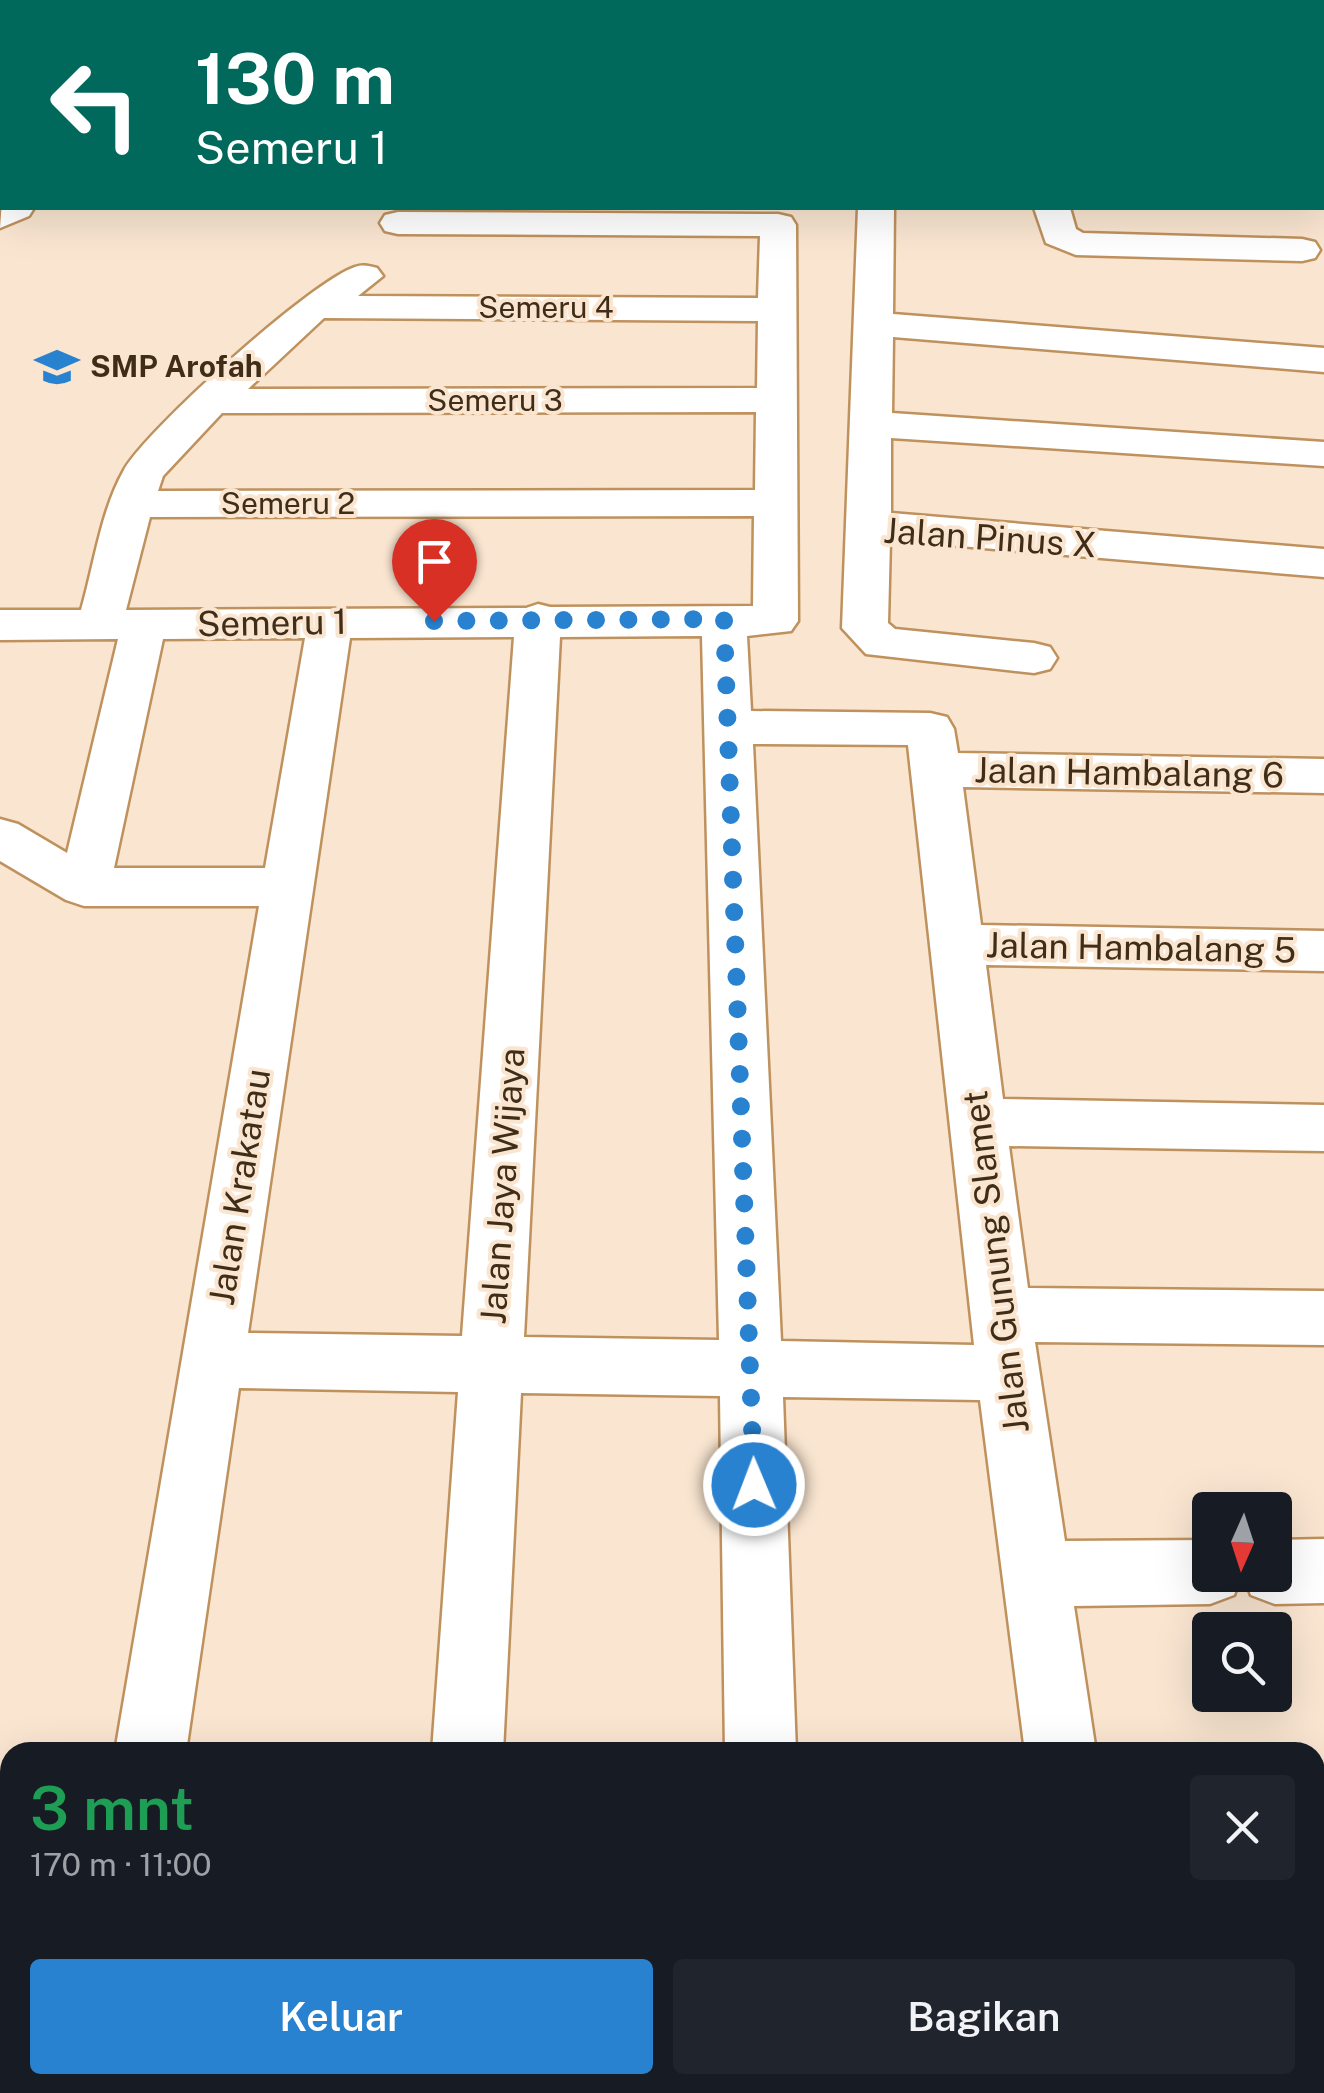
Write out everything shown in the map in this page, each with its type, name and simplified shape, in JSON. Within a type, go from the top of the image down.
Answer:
[{"type":"street","points":[[868,525],[876,210]]},
{"type":"street","points":[[1052,210],[1058,236],[1076,244],[1313,258]]},
{"type":"street","points":[[1266,218],[1313,258]]},
{"type":"street","points":[[398,223],[778,225],[777,503]]},
{"type":"street","points":[[84,887],[138,488],[211,401],[314,307],[364,276]]},
{"type":"street","name":"Semeru 4","points":[[314,307],[778,310]]},
{"type":"street","points":[[872,324],[1324,360]]},
{"type":"street","name":"Semeru 3","points":[[211,401],[778,400]]},
{"type":"street","points":[[870,424],[1324,454]]},
{"type":"street","name":"Semeru 2","points":[[138,488],[777,503]]},
{"type":"street","name":"Semeru 1","points":[[0,624],[774,620],[777,503]]},
{"type":"street","name":"Jalan Pinus X","points":[[1034,658],[898,646],[872,638],[866,628],[868,525],[1324,563]]},
{"type":"street","name":"Jalan Jaya Wijaya","points":[[468,1742],[538,619]]},
{"type":"street","points":[[724,619],[751,1370],[760,1742]]},
{"type":"street","name":"Jalan Krakatau","points":[[152,1742],[330,622]]},
{"type":"street","name":"Jalan Hambalang 6","points":[[728,727],[930,729],[936,770],[1324,776]]},
{"type":"street","name":"Jalan Gunung Slamet","points":[[936,770],[1004,1344],[1060,1742]]},
{"type":"street","points":[[0,838],[84,887],[288,886]]},
{"type":"street","name":"Jalan Hambalang 5","points":[[957,945],[1324,951]]},
{"type":"street","points":[[979,1122],[1324,1128]]},
{"type":"street","points":[[213,1360],[751,1370],[1004,1344],[1324,1318]]},
{"type":"street","points":[[1036,1574],[1192,1572]]},
{"type":"street","points":[[1292,1572],[1324,1572]]},
{"type":"place","name":"SMP Arofah","points":[[57,367]]},
{"type":"route","points":[[434,621],[724,619],[754,1485]]}]
